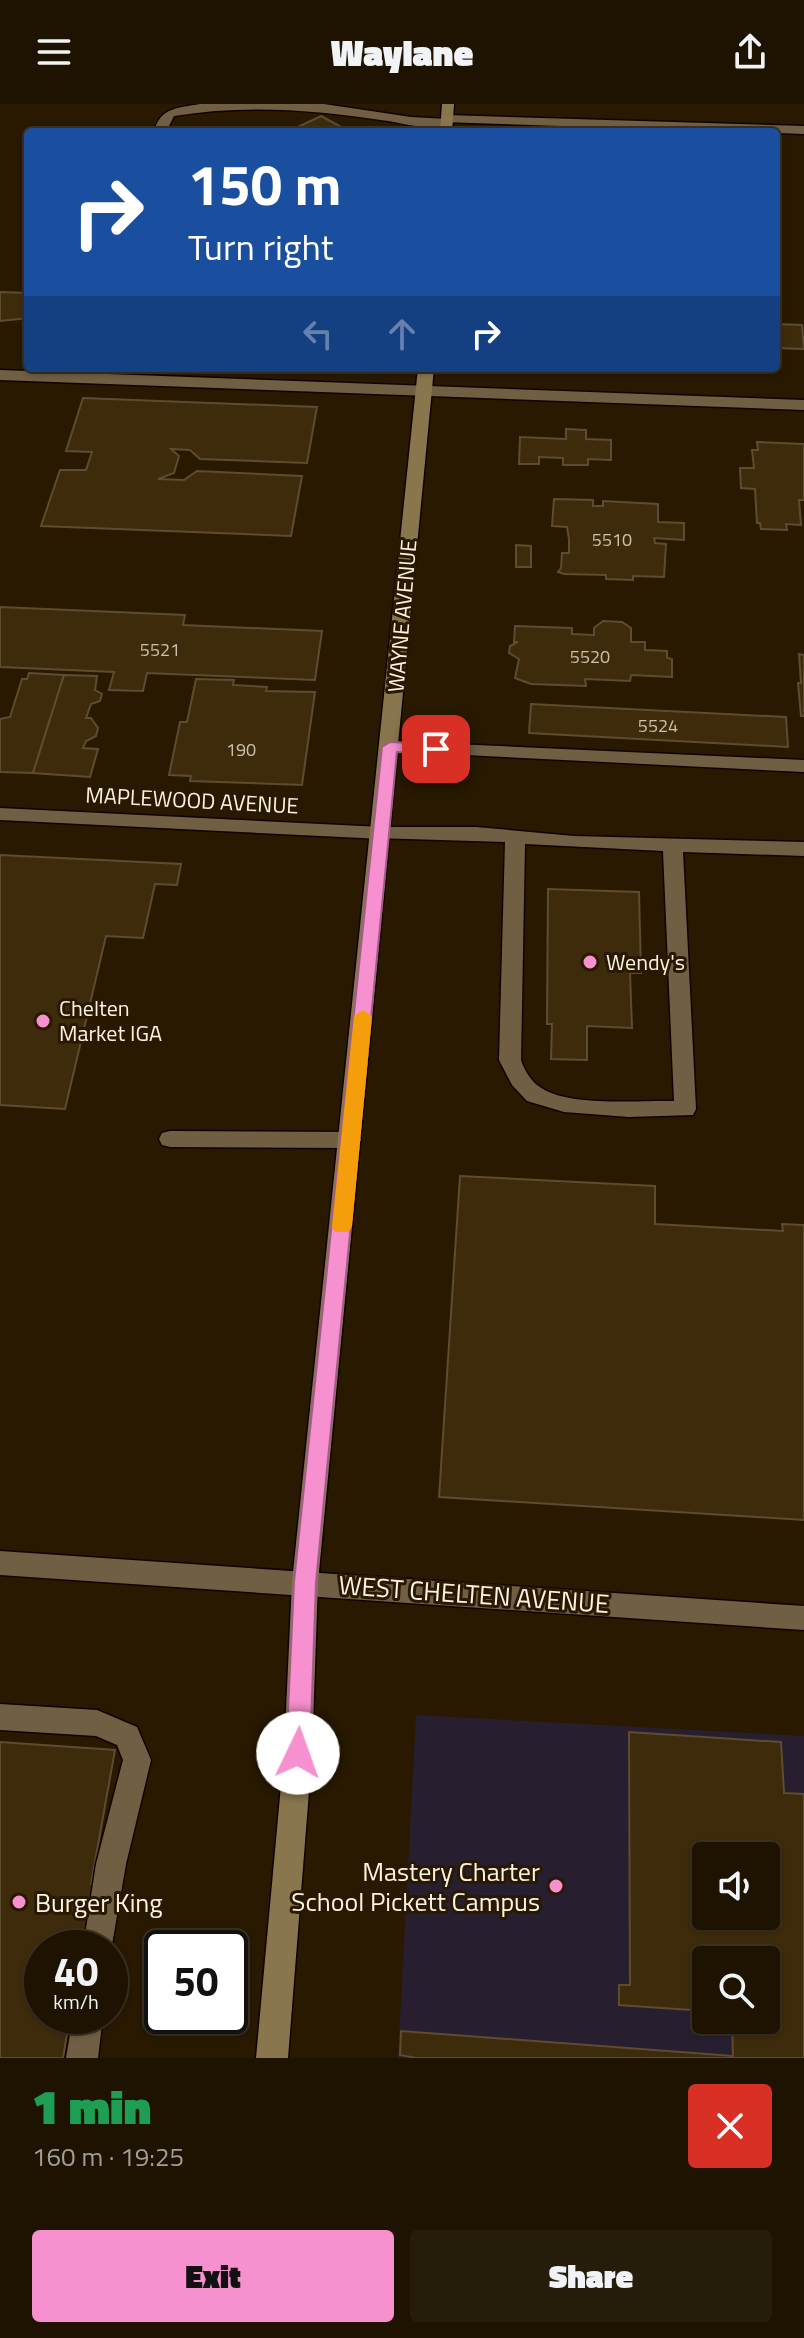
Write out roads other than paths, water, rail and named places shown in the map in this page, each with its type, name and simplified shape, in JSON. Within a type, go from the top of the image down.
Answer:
[{"type":"main road","points":[[447,125],[448,104]]},
{"type":"main road","name":"WAYNE AVENUE","points":[[272,2058],[298,1753],[305,1582],[426,372]]},
{"type":"street","points":[[161,128],[163,120],[170,113],[211,106],[341,109],[447,125],[661,128]]},
{"type":"street","points":[[780,130],[804,130]]},
{"type":"street","points":[[0,375],[88,373],[804,405]]},
{"type":"street","points":[[390,747],[804,766]]},
{"type":"street","name":"MAPLEWOOD AVENUE","points":[[0,814],[804,849]]},
{"type":"street","points":[[515,838],[510,1060],[516,1077],[536,1097],[565,1105],[685,1109],[673,845]]},
{"type":"street","points":[[170,1139],[350,1140]]},
{"type":"street","name":"WEST CHELTEN AVENUE","points":[[0,1563],[804,1618]]},
{"type":"street","points":[[0,1717],[97,1723],[127,1736],[137,1760],[111,1864],[101,1930]]},
{"type":"street","points":[[82,2058],[85,2034]]},
{"type":"place","name":"Wendy's","points":[[590,962]]},
{"type":"place","name":"Chelten Market IGA","points":[[43,1021]]},
{"type":"place","name":"Mastery Charter School Pickett Campus","points":[[556,1886]]},
{"type":"place","name":"Burger King","points":[[19,1902]]}]
